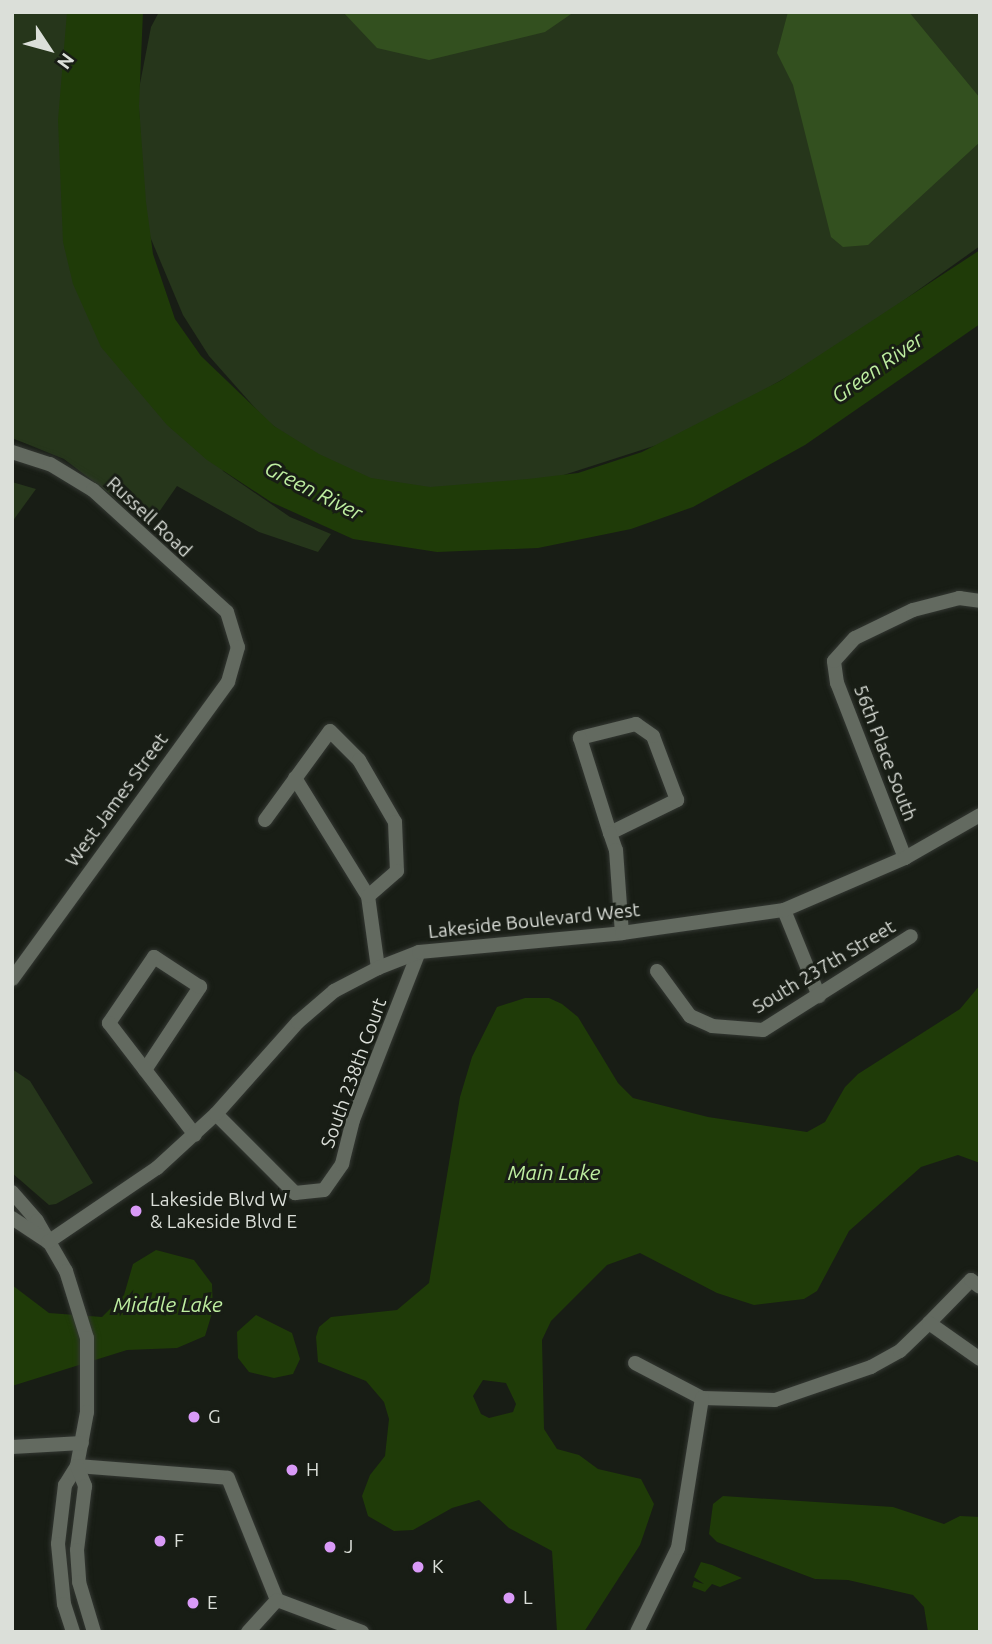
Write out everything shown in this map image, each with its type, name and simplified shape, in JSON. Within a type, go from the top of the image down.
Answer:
[{"type":"street","name":"Russell Road","points":[[12,452],[50,464],[93,490],[227,612],[237,637]]},
{"type":"street","name":"56th Place South","points":[[905,858],[837,683],[834,660],[855,638],[913,610],[959,598],[980,601]]},
{"type":"street","name":"West James Street","points":[[12,979],[228,682],[237,637]]},
{"type":"street","points":[[610,832],[677,800],[653,736],[636,724],[580,738],[610,832],[622,933]]},
{"type":"street","points":[[265,820],[330,731],[359,760],[395,822],[397,871],[368,896]]},
{"type":"street","points":[[295,778],[368,896],[378,968]]},
{"type":"street","name":"Lakeside Boulevard West","points":[[48,1242],[157,1168],[216,1114],[298,1022],[334,991],[378,968],[419,952],[622,933],[784,910],[905,858],[980,815]]},
{"type":"street","points":[[784,910],[818,996]]},
{"type":"street","name":"South 237th Street","points":[[657,971],[690,1016],[736,1031],[763,1030],[911,936]]},
{"type":"street","name":"South 238th Court","points":[[216,1114],[295,1193],[324,1190],[342,1164],[353,1120],[419,952]]},
{"type":"street","points":[[145,1070],[200,987],[154,957],[109,1023],[145,1070],[195,1135]]},
{"type":"street","points":[[12,1192],[29,1209],[76,1300],[89,1368],[82,1443],[77,1466],[65,1485],[58,1544],[64,1604],[73,1632]]},
{"type":"street","points":[[12,1218],[48,1242]]},
{"type":"street","points":[[635,1363],[702,1398],[775,1401],[824,1385],[900,1351],[971,1280],[980,1287]]},
{"type":"street","points":[[929,1323],[980,1359]]},
{"type":"street","points":[[637,1632],[678,1548],[702,1398]]},
{"type":"street","points":[[12,1447],[82,1443]]},
{"type":"street","points":[[77,1466],[228,1478],[276,1600],[362,1632]]},
{"type":"street","points":[[77,1466],[85,1486],[77,1550],[79,1582],[93,1632]]},
{"type":"street","points":[[248,1632],[276,1600]]},
{"type":"shaded area","points":[[12,12],[72,12],[70,31],[223,471],[290,517],[331,534],[318,552],[259,532],[177,486],[150,525],[64,459],[12,438]]},
{"type":"shaded area","points":[[159,12],[980,12],[980,246],[837,348],[714,419],[660,444],[542,482],[418,490],[380,483],[303,450],[264,418],[209,356],[183,315],[146,227],[138,94],[151,27]]},
{"type":"shaded area","points":[[343,12],[574,12],[545,32],[429,60],[377,48]]},
{"type":"shaded area","points":[[788,12],[909,12],[980,98],[980,142],[868,245],[843,247],[831,237],[793,85],[777,53]]},
{"type":"shaded area","points":[[12,482],[36,489],[12,522]]},
{"type":"shaded area","points":[[12,1069],[30,1081],[93,1183],[56,1204],[49,1205],[12,1173]]},
{"type":"water","name":"Green River","points":[[67,12],[143,12],[139,106],[146,202],[153,254],[175,319],[201,356],[274,426],[319,454],[371,478],[430,487],[528,479],[578,473],[642,452],[780,381],[980,250],[980,324],[805,445],[693,507],[631,529],[538,548],[437,552],[353,539],[271,502],[207,460],[167,425],[101,347],[73,284],[63,242],[58,120]]},
{"type":"water","name":"Main Lake","points":[[980,985],[980,1163],[958,1155],[921,1167],[849,1231],[817,1291],[804,1299],[754,1305],[717,1293],[640,1253],[607,1265],[551,1321],[542,1340],[544,1429],[557,1449],[579,1455],[598,1469],[641,1479],[654,1504],[640,1545],[584,1632],[557,1632],[552,1551],[509,1528],[479,1500],[452,1508],[413,1530],[394,1531],[368,1516],[362,1496],[370,1475],[385,1456],[389,1419],[384,1402],[366,1381],[318,1362],[316,1337],[319,1327],[331,1317],[397,1310],[429,1283],[460,1097],[472,1057],[497,1007],[525,998],[549,998],[562,1004],[578,1017],[618,1083],[633,1098],[708,1117],[807,1132],[825,1122],[845,1087],[858,1074],[960,1009]],"holes":[[[483,1380],[506,1383],[516,1404],[513,1412],[489,1418],[481,1414],[473,1396]]]},
{"type":"water","name":"Middle Lake","points":[[156,1250],[194,1260],[212,1284],[213,1310],[205,1336],[177,1348],[127,1350],[12,1386],[12,1285],[49,1313],[102,1317],[124,1295],[133,1264]]},
{"type":"water","points":[[256,1315],[292,1333],[300,1359],[293,1374],[274,1378],[249,1372],[238,1358],[237,1332]]},
{"type":"water","points":[[723,1496],[893,1507],[944,1524],[960,1516],[980,1517],[980,1632],[928,1632],[924,1607],[913,1595],[848,1580],[815,1579],[717,1542],[709,1534],[713,1504]]},
{"type":"water","points":[[701,1562],[742,1578],[720,1587],[712,1584],[705,1592],[692,1587],[694,1581],[704,1584],[694,1577]]},
{"type":"place","name":"Lakeside Blvd W & Lakeside Blvd E","points":[[136,1211]]},
{"type":"place","name":"G","points":[[194,1417]]},
{"type":"place","name":"H","points":[[292,1470]]},
{"type":"place","name":"F","points":[[160,1541]]},
{"type":"place","name":"J","points":[[330,1547]]},
{"type":"place","name":"K","points":[[418,1567]]},
{"type":"place","name":"L","points":[[509,1598]]},
{"type":"place","name":"E","points":[[193,1603]]}]
